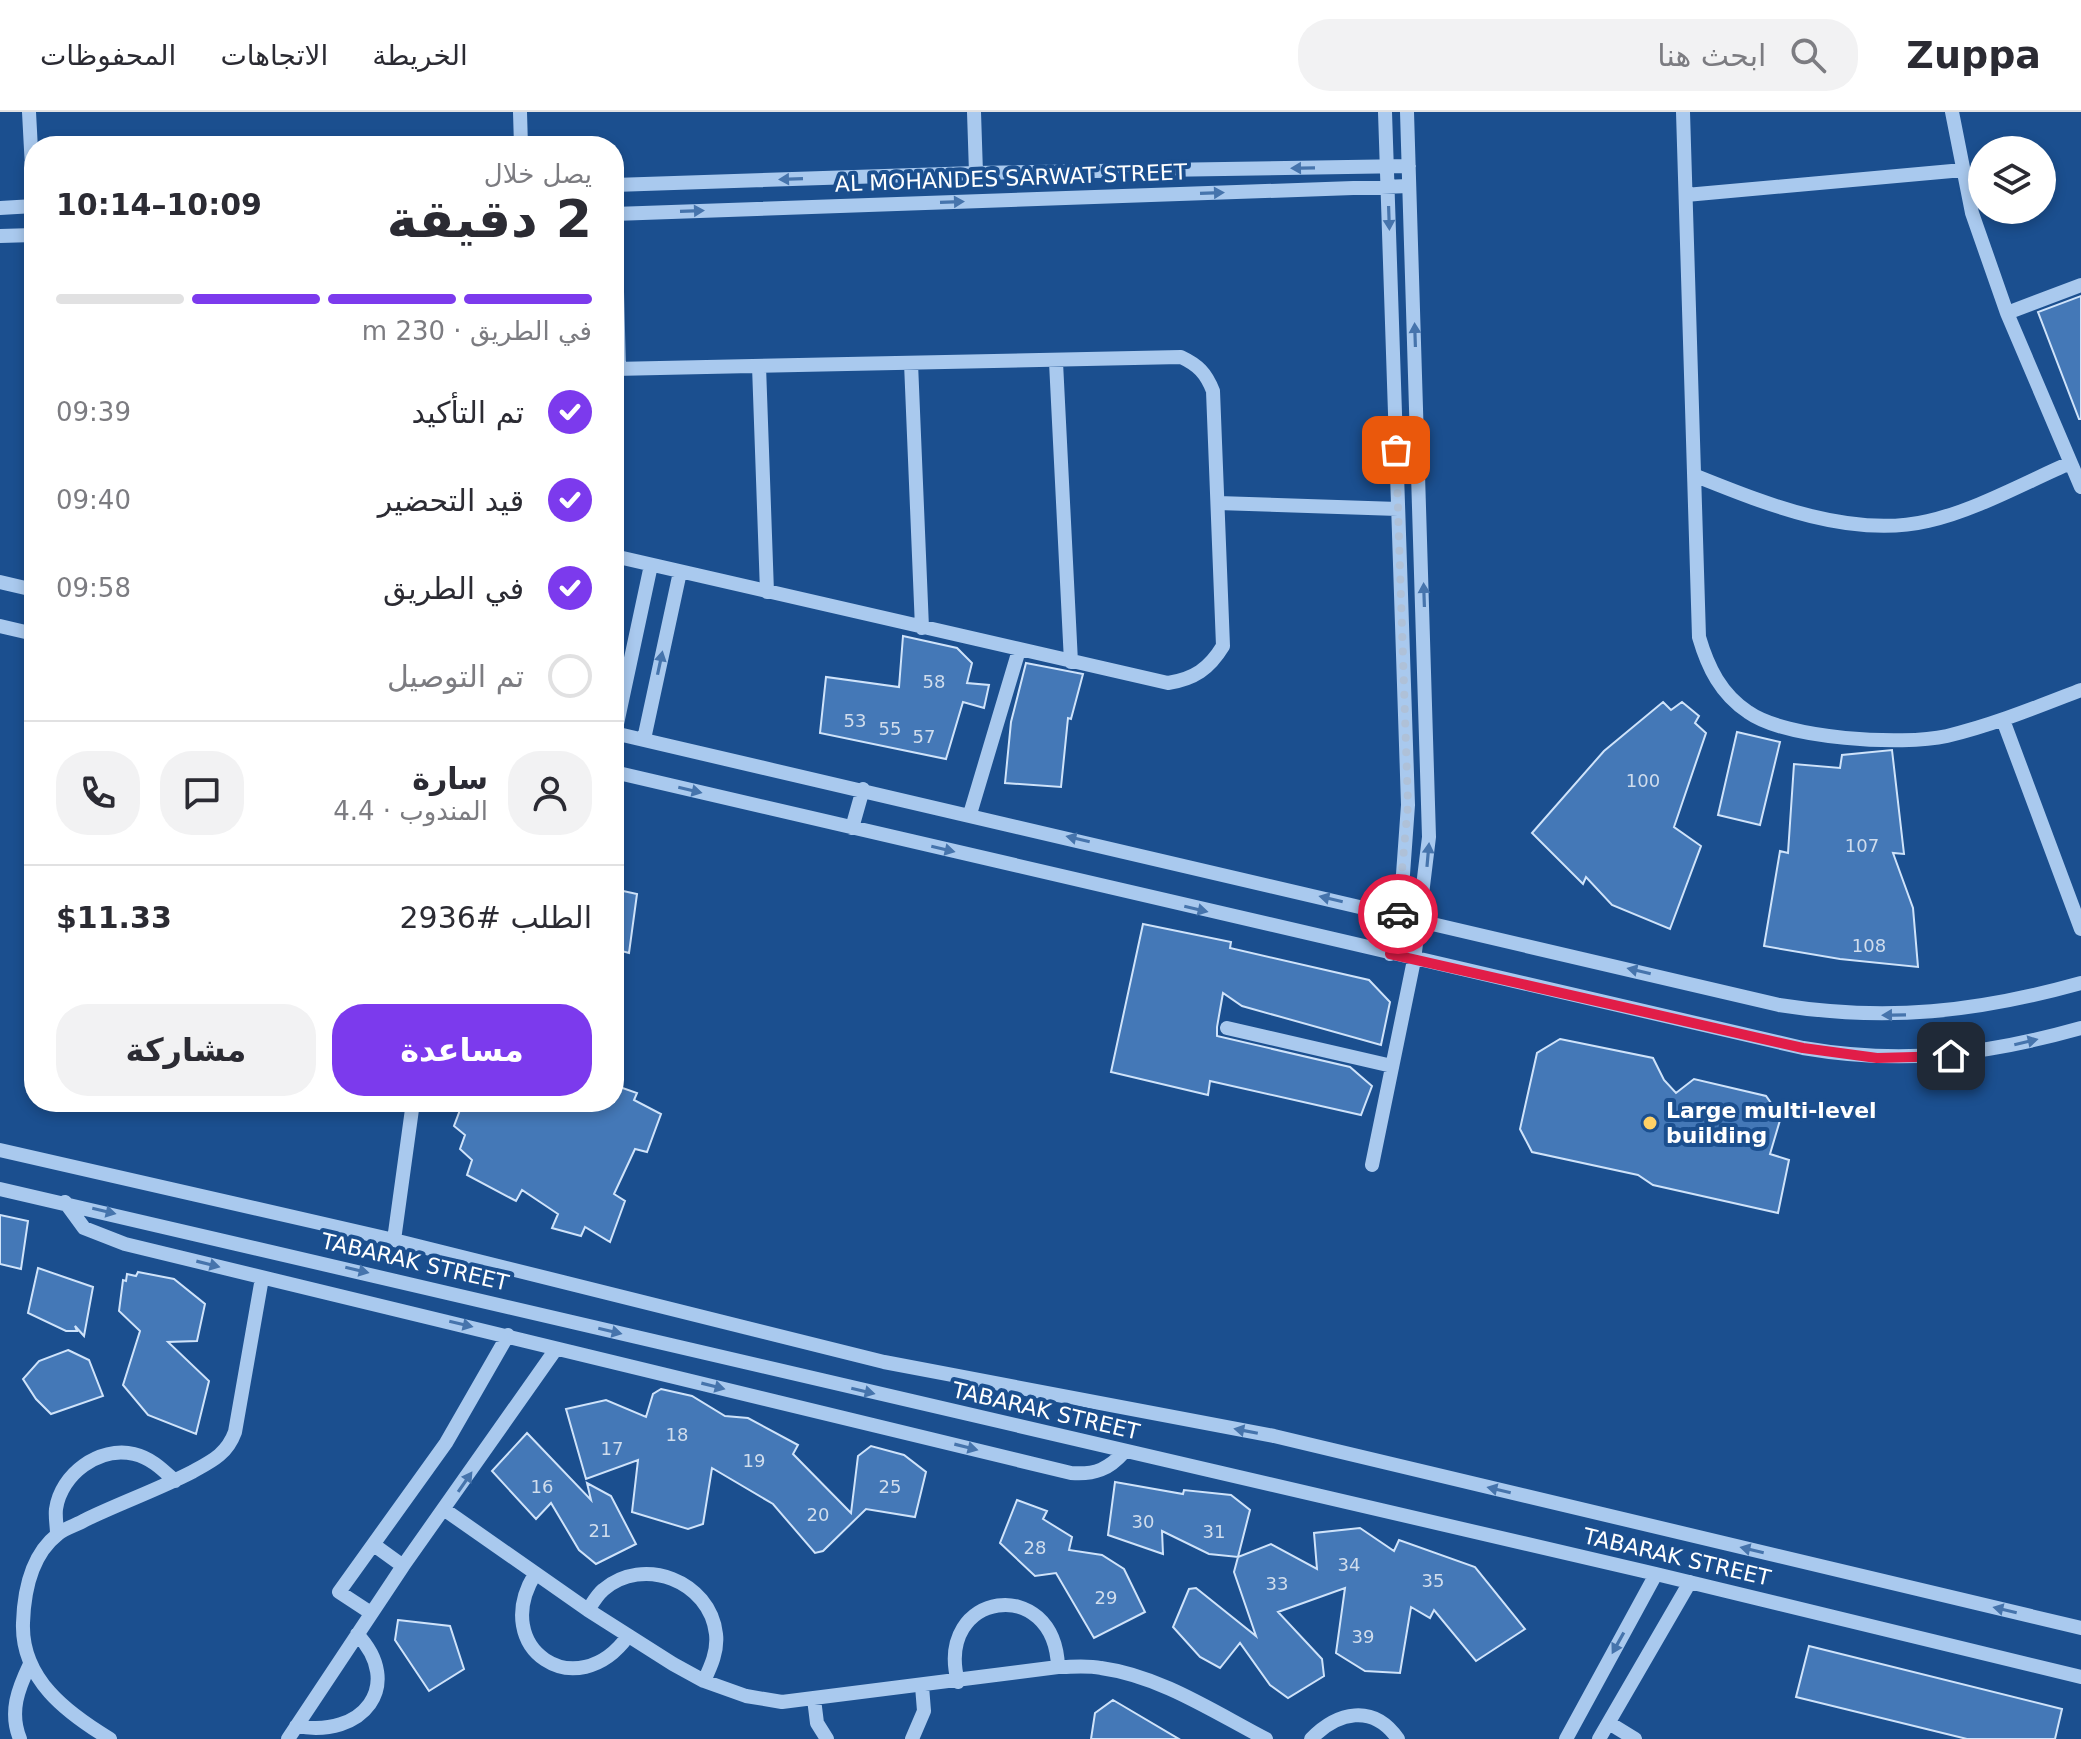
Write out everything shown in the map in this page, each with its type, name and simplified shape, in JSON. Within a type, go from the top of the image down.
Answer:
[{"type":"street","points":[[29,112],[30,136]]},
{"type":"street","points":[[520,112],[521,136]]},
{"type":"street","points":[[974,112],[976,173]]},
{"type":"street","points":[[1385,112],[1408,805],[1398,915],[1390,954]]},
{"type":"street","points":[[1372,1165],[1414,960],[1428,851],[1430,781],[1407,112]]},
{"type":"street","points":[[1683,112],[1699,637],[1705,660],[1717,681],[1741,707],[1772,724],[1869,740],[1944,736],[2003,720],[2081,690]]},
{"type":"street","points":[[1952,112],[1972,213],[2007,313],[2081,487]]},
{"type":"street","name":"AL MOHANDES SARWAT STREET","points":[[624,185],[976,173],[1409,166]]},
{"type":"street","points":[[1686,195],[1963,170]]},
{"type":"street","name":"AL MOHANDES SARWAT STREET","points":[[624,214],[1409,186]]},
{"type":"street","points":[[0,208],[24,207]]},
{"type":"street","points":[[0,236],[24,235]]},
{"type":"street","points":[[2007,313],[2081,285]]},
{"type":"street","points":[[624,369],[1181,357],[1196,364],[1207,376],[1213,391],[1223,646],[1214,661],[1186,680],[1168,683],[624,558]]},
{"type":"street","points":[[1056,362],[1071,662]]},
{"type":"street","points":[[911,363],[922,628]]},
{"type":"street","points":[[759,366],[767,592]]},
{"type":"street","points":[[1696,476],[1747,497],[1806,513],[1854,524],[1893,527],[1929,521],[2070,463]]},
{"type":"street","points":[[1218,503],[1398,509]]},
{"type":"street","points":[[624,688],[651,565]]},
{"type":"street","points":[[644,739],[680,572]]},
{"type":"street","points":[[0,582],[24,588]]},
{"type":"street","points":[[0,626],[24,632]]},
{"type":"street","points":[[970,814],[1019,650]]},
{"type":"street","points":[[2003,720],[2081,929]]},
{"type":"street","points":[[624,735],[1779,1005],[1846,1014],[1945,1012],[2018,1000],[2081,983]]},
{"type":"street","points":[[624,774],[1414,960],[1840,1054],[1914,1058],[1951,1056],[2023,1043],[2081,1028]]},
{"type":"street","points":[[852,828],[863,789]]},
{"type":"street","points":[[1227,1028],[1392,1066]]},
{"type":"street","points":[[394,1240],[412,1112]]},
{"type":"street","name":"TABARAK STREET","points":[[0,1150],[394,1240],[884,1362],[1274,1436],[2081,1628]]},
{"type":"street","name":"TABARAK STREET","points":[[0,1189],[1656,1574],[2081,1677]]},
{"type":"street","points":[[65,1202],[76,1221],[97,1235],[262,1278],[1071,1473],[1101,1471],[1124,1452]]},
{"type":"street","points":[[110,1739],[76,1718],[50,1695],[30,1664],[23,1631],[24,1597],[34,1564],[57,1534],[175,1481],[217,1459],[230,1447],[237,1424],[248,1344],[262,1278]]},
{"type":"street","points":[[371,1613],[339,1592],[446,1443],[508,1335]]},
{"type":"street","points":[[292,1733],[403,1566],[556,1349]]},
{"type":"street","points":[[57,1534],[56,1508],[65,1484],[83,1465],[106,1454],[132,1454],[156,1463],[175,1481]]},
{"type":"street","points":[[445,1510],[628,1636],[704,1681],[746,1696],[782,1702],[1058,1667],[1100,1667],[1132,1675],[1172,1691],[1266,1739]]},
{"type":"street","points":[[374,1545],[403,1566]]},
{"type":"street","points":[[588,1610],[603,1590],[624,1577],[648,1573],[672,1577],[694,1590],[709,1610],[716,1634],[714,1659],[704,1681]]},
{"type":"street","points":[[535,1574],[524,1592],[520,1614],[525,1635],[537,1653],[555,1665],[576,1669],[606,1660],[615,1654],[628,1636]]},
{"type":"street","points":[[1566,1739],[1656,1574]]},
{"type":"street","points":[[1599,1739],[1690,1582]]},
{"type":"street","points":[[958,1682],[952,1660],[956,1638],[968,1620],[987,1608],[1009,1604],[1030,1610],[1047,1624],[1057,1645],[1058,1667]]},
{"type":"street","points":[[292,1733],[340,1732],[363,1719],[377,1696],[379,1669],[370,1648],[357,1634]]},
{"type":"street","points":[[20,1739],[13,1712],[19,1687],[30,1664]]},
{"type":"street","points":[[912,1739],[924,1711],[922,1686]]},
{"type":"street","points":[[814,1699],[817,1723],[827,1739]]},
{"type":"street","points":[[1311,1739],[1327,1722],[1351,1714],[1375,1718],[1398,1739]]},
{"type":"street","points":[[1609,1723],[1635,1739]]},
{"type":"building","points":[[2081,296],[2081,419],[2079,419],[2038,312]]},
{"type":"building","points":[[903,636],[957,648],[972,663],[967,683],[989,685],[984,708],[963,702],[946,759],[820,733],[826,677],[899,687]]},
{"type":"building","points":[[1026,663],[1083,674],[1071,719],[1068,718],[1061,787],[1005,783],[1011,722]]},
{"type":"building","points":[[1663,702],[1671,710],[1682,702],[1699,716],[1695,723],[1706,733],[1674,827],[1701,846],[1670,929],[1612,905],[1586,877],[1583,884],[1532,833],[1604,751]]},
{"type":"building","points":[[1737,732],[1780,742],[1760,825],[1718,815]]},
{"type":"building","points":[[1892,750],[1904,854],[1893,853],[1913,908],[1918,967],[1840,959],[1764,946],[1780,851],[1788,853],[1794,764],[1840,768],[1842,755]]},
{"type":"building","points":[[624,891],[637,894],[629,953],[624,952]]},
{"type":"building","points":[[1143,924],[1231,942],[1230,948],[1369,980],[1390,1002],[1381,1045],[1242,1006],[1223,993],[1217,1027],[1217,1036],[1350,1067],[1372,1086],[1361,1115],[1210,1081],[1208,1095],[1111,1072]]},
{"type":"building","name":"Large multi-level building","points":[[1560,1039],[1653,1058],[1664,1080],[1676,1093],[1694,1079],[1766,1096],[1781,1117],[1770,1154],[1789,1160],[1778,1213],[1653,1185],[1638,1175],[1532,1152],[1520,1129],[1537,1053]]},
{"type":"building","points":[[624,1088],[637,1093],[634,1100],[661,1114],[647,1152],[635,1149],[614,1194],[625,1201],[610,1242],[585,1227],[581,1236],[552,1228],[558,1214],[522,1190],[516,1201],[467,1175],[472,1160],[460,1149],[465,1135],[454,1126],[459,1112],[624,1112]]},
{"type":"building","points":[[0,1215],[28,1221],[21,1269],[0,1264]]},
{"type":"building","points":[[38,1268],[93,1287],[84,1336],[75,1326],[77,1331],[66,1331],[28,1313]]},
{"type":"building","points":[[138,1272],[174,1279],[205,1304],[197,1341],[168,1342],[209,1381],[196,1434],[148,1415],[123,1385],[140,1331],[119,1311],[123,1280],[126,1281],[127,1274],[136,1276]]},
{"type":"building","points":[[68,1350],[89,1360],[103,1396],[51,1414],[23,1379],[39,1361]]},
{"type":"building","points":[[661,1389],[692,1396],[725,1416],[748,1418],[798,1445],[793,1454],[851,1513],[858,1456],[871,1446],[904,1455],[926,1472],[915,1517],[866,1509],[823,1551],[815,1553],[773,1504],[712,1468],[703,1524],[688,1529],[632,1512],[638,1460],[586,1479],[566,1409],[606,1400],[646,1417],[653,1394]]},
{"type":"building","points":[[527,1433],[591,1500],[587,1483],[611,1496],[636,1544],[596,1564],[579,1550],[551,1503],[536,1519],[492,1471]]},
{"type":"building","points":[[1115,1482],[1183,1494],[1184,1490],[1231,1495],[1250,1510],[1238,1557],[1209,1554],[1162,1531],[1163,1554],[1108,1535]]},
{"type":"building","points":[[1017,1500],[1047,1511],[1043,1519],[1072,1537],[1069,1550],[1102,1555],[1124,1569],[1145,1612],[1094,1638],[1056,1573],[1035,1576],[1000,1543]]},
{"type":"building","points":[[1360,1528],[1394,1551],[1399,1540],[1475,1567],[1525,1629],[1476,1661],[1434,1610],[1430,1618],[1411,1607],[1400,1673],[1365,1671],[1336,1653],[1345,1588],[1278,1612],[1322,1659],[1324,1676],[1288,1698],[1270,1685],[1240,1643],[1220,1668],[1200,1657],[1173,1627],[1189,1589],[1196,1588],[1256,1636],[1234,1572],[1238,1557],[1271,1544],[1317,1569],[1314,1533]]},
{"type":"building","points":[[398,1620],[450,1626],[464,1669],[429,1691],[395,1640]]},
{"type":"building","points":[[1809,1646],[2062,1709],[2055,1739],[1967,1739],[1796,1697]]},
{"type":"building","points":[[1113,1700],[1179,1739],[1091,1739],[1095,1713]]},
{"type":"way so far","points":[[1396,450],[1408,805],[1398,914]]},
{"type":"place","name":"Large multi-level building","points":[[1650,1123]]},
{"type":"route","points":[[1398,914],[1390,954],[1803,1048],[1877,1058],[1951,1056]]}]
